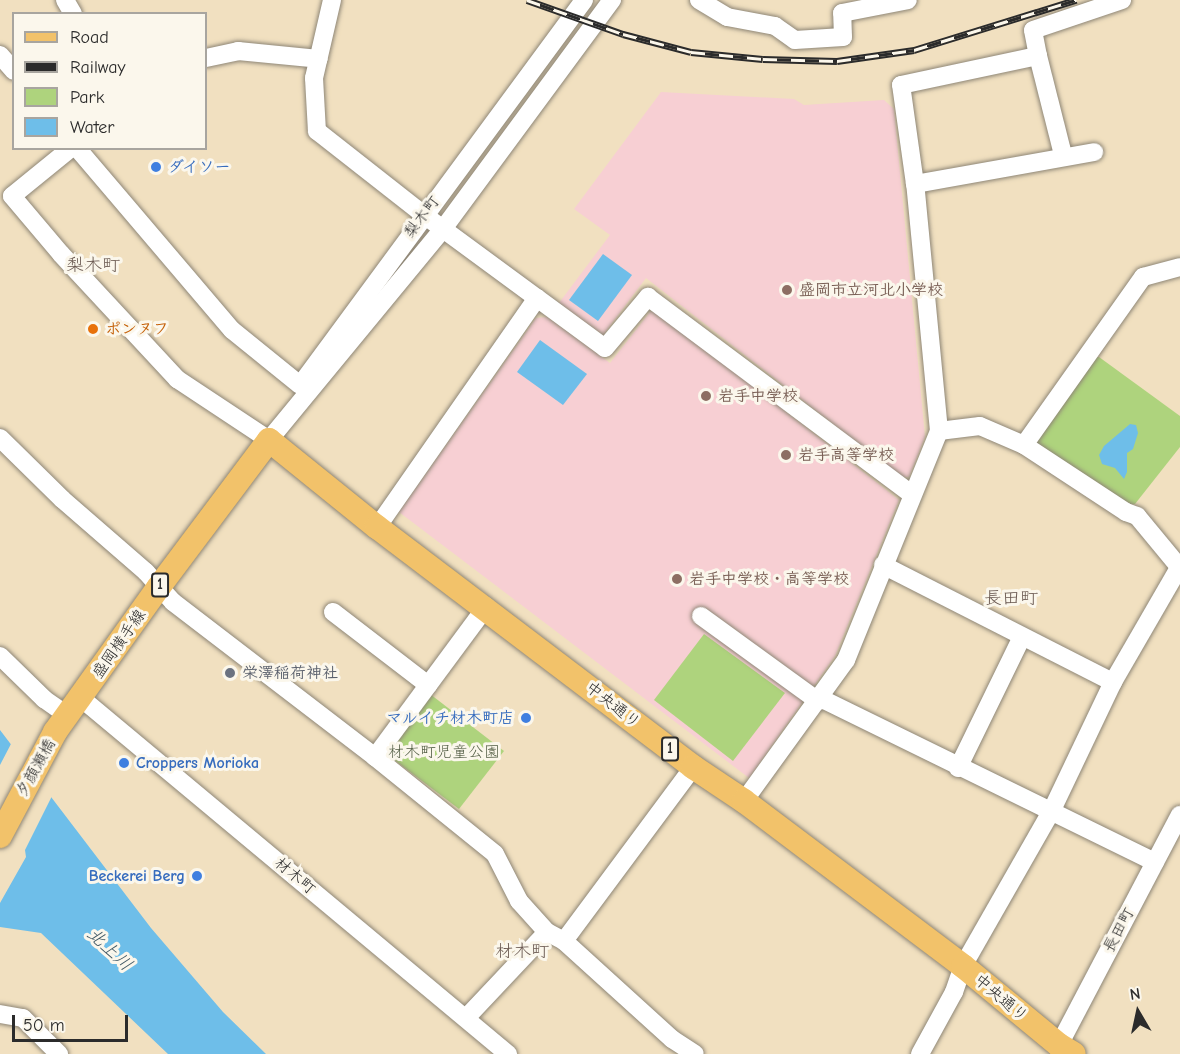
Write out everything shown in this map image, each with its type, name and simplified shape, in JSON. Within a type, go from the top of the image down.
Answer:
[{"type":"main road","name":"中央通り","points":[[269,440],[377,526],[693,767],[744,801],[963,966],[1062,1051]]},
{"type":"main road","name":"盛岡横手線","points":[[68,715],[158,588],[269,440]]},
{"type":"main road","name":"夕顔瀬橋","points":[[0,836],[68,715]]},
{"type":"street","points":[[332,0],[314,78],[317,131],[424,215],[605,348],[648,297],[911,494]]},
{"type":"street","name":"梨木町","points":[[269,440],[300,385],[584,0]]},
{"type":"street","points":[[68,150],[6,194],[177,379],[269,440],[443,229],[612,0]]},
{"type":"street","points":[[713,3],[727,17],[776,26],[795,40],[843,36],[842,13],[908,0]]},
{"type":"street","points":[[1063,155],[1033,30],[1122,0]]},
{"type":"street","points":[[207,58],[238,51],[320,58]]},
{"type":"street","points":[[0,55],[12,69]]},
{"type":"street","points":[[744,801],[846,660],[911,494],[939,431],[915,183],[901,85],[1038,56]]},
{"type":"street","points":[[79,150],[232,330],[300,385]]},
{"type":"street","points":[[915,183],[1063,155],[1094,152]]},
{"type":"street","points":[[1024,445],[1143,277],[1180,267]]},
{"type":"street","points":[[377,526],[537,298]]},
{"type":"street","points":[[920,1054],[954,992],[963,966],[1051,812],[1113,682],[1180,567],[1137,516],[1126,512],[1024,445],[980,426],[939,431]]},
{"type":"street","points":[[0,438],[62,500],[146,572],[173,602],[375,757],[495,854],[519,901],[547,932],[564,941],[683,1051]]},
{"type":"street","points":[[883,565],[1113,682]]},
{"type":"street","points":[[375,757],[486,607]]},
{"type":"street","points":[[333,612],[428,685]]},
{"type":"street","points":[[701,616],[819,699],[1155,862]]},
{"type":"street","points":[[958,768],[1022,637]]},
{"type":"street","name":"材木町","points":[[0,656],[44,699],[466,1018],[508,1054]]},
{"type":"street","points":[[564,941],[693,767]]},
{"type":"street","name":"長田町","points":[[1062,1051],[1155,862],[1179,821]]},
{"type":"street","points":[[466,1018],[547,932]]},
{"type":"street","points":[[0,1014],[23,1018],[59,1054]]},
{"type":"shaded area","name":"盛岡市立河北小学校","points":[[661,92],[794,99],[804,105],[884,100],[894,109],[925,437],[909,477],[901,477],[646,278],[603,335],[559,303],[610,235],[574,209]]},
{"type":"shaded area","name":"岩手中学校・高等学校","points":[[657,311],[899,500],[835,656],[749,778],[399,512],[536,318],[547,317],[610,363],[650,312]]},
{"type":"green space","points":[[1095,357],[1099,357],[1180,416],[1180,447],[1135,504],[1126,505],[1034,445]]},
{"type":"green space","points":[[704,634],[785,693],[733,761],[654,700]]},
{"type":"green space","name":"材木町児童公園","points":[[430,694],[504,751],[459,809],[385,753]]},
{"type":"water","points":[[603,254],[632,275],[598,321],[569,300]]},
{"type":"water","points":[[540,340],[587,374],[563,405],[517,372]]},
{"type":"water","points":[[1130,424],[1136,425],[1138,433],[1133,449],[1127,453],[1127,472],[1124,479],[1115,468],[1102,464],[1099,455],[1104,446]]},
{"type":"water","name":"北上川","points":[[0,730],[151,928],[223,1012],[266,1054],[168,1054],[41,933],[0,927]]},
{"type":"pier","points":[[12,742],[53,794],[25,850],[26,857],[0,903],[0,765]]},
{"type":"railway","points":[[527,0],[623,34],[691,52],[763,59],[837,61],[914,50],[1076,0]]},
{"type":"place","name":"ダイソー","points":[[156,167]]},
{"type":"place","name":"盛岡市立河北小学校","points":[[787,290]]},
{"type":"place","name":"ポンヌフ","points":[[93,329]]},
{"type":"place","name":"岩手中学校","points":[[706,396]]},
{"type":"place","name":"岩手高等学校","points":[[786,455]]},
{"type":"place","name":"岩手中学校・高等学校","points":[[677,579]]},
{"type":"place","name":"栄澤稲荷神社","points":[[230,673]]},
{"type":"place","name":"マルイチ材木町店","points":[[526,718]]},
{"type":"place","name":"Croppers Morioka","points":[[124,763]]},
{"type":"place","name":"Beckerei Berg","points":[[197,876]]},
{"type":"district","name":"梨木町","points":[[93,266]]},
{"type":"district","name":"長田町","points":[[1011,599]]},
{"type":"district","name":"材木町","points":[[522,952]]}]
